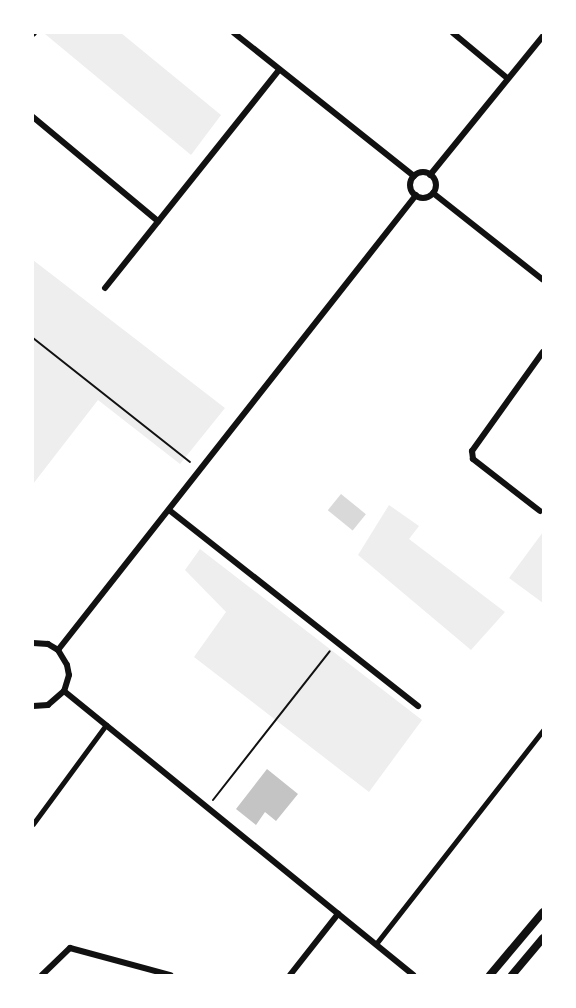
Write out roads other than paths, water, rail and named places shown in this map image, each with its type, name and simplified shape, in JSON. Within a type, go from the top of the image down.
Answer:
[{"type":"street","points":[[234,33],[414,176]]},
{"type":"street","points":[[453,33],[507,78]]},
{"type":"street","points":[[430,174],[543,36]]},
{"type":"street","points":[[105,288],[279,70]]},
{"type":"street","points":[[33,117],[158,221]]},
{"type":"street","points":[[421,172],[430,174],[436,183],[433,193],[424,197],[416,195],[410,183],[414,176],[421,172]]},
{"type":"street","points":[[433,193],[543,280]]},
{"type":"street","points":[[58,650],[416,195]]},
{"type":"street","points":[[540,511],[473,459],[472,451],[543,352]]},
{"type":"street","points":[[169,510],[418,706]]},
{"type":"street","points":[[33,643],[48,644],[58,650],[67,665],[69,675],[64,691],[48,705],[33,706]]},
{"type":"street","points":[[64,691],[413,975]]},
{"type":"street","points":[[33,824],[106,725]]},
{"type":"street","points":[[376,944],[543,730]]},
{"type":"street","points":[[490,975],[543,912]]},
{"type":"street","points":[[290,975],[338,914]]},
{"type":"street","points":[[512,975],[543,938]]},
{"type":"street","points":[[42,975],[70,948],[170,975]]}]
